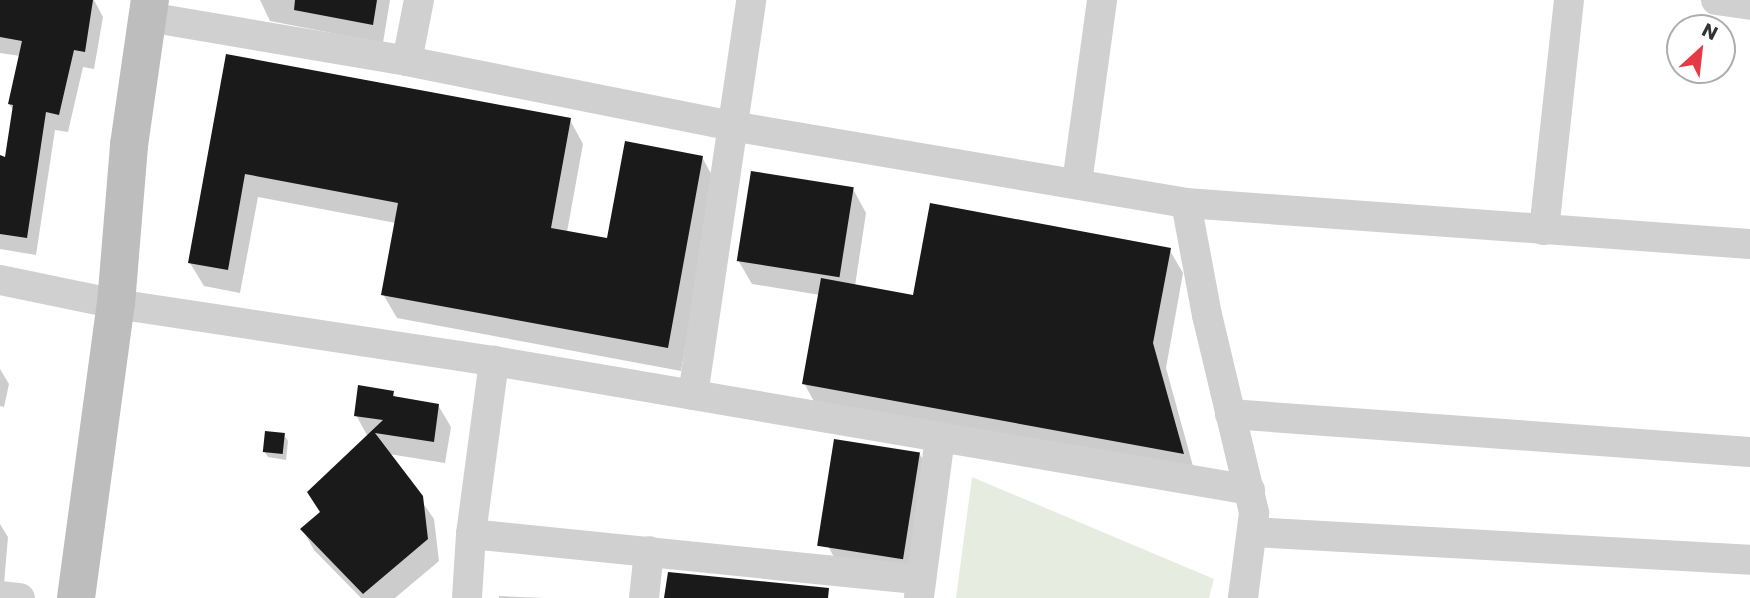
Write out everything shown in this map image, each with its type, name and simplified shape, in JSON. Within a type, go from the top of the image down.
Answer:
[{"type":"street","points":[[407,61],[419,0]]},
{"type":"street","points":[[693,395],[751,0]]},
{"type":"street","points":[[1077,183],[1102,0]]},
{"type":"street","points":[[1544,230],[1569,0]]},
{"type":"street","points":[[1716,0],[1750,5]]},
{"type":"street","points":[[76,598],[117,303],[130,145],[149,9],[731,126],[1186,203],[1750,244]]},
{"type":"street","points":[[1186,203],[1207,315],[1250,490],[1253,532],[1242,598]]},
{"type":"street","points":[[0,280],[117,303],[494,361],[1250,490]]},
{"type":"street","points":[[467,598],[471,534],[494,361]]},
{"type":"street","points":[[1230,414],[1750,452]]},
{"type":"street","points":[[471,534],[649,551],[920,589],[940,438]]},
{"type":"street","points":[[1253,532],[1750,560]]},
{"type":"street","points":[[644,598],[649,551]]},
{"type":"street","points":[[0,596],[20,598]]},
{"type":"shaded area","points":[[972,477],[1214,579],[1209,598],[956,598]]},
{"type":"building","points":[[0,0],[93,0],[85,52],[74,50],[59,115],[46,112],[27,238],[0,234],[0,155],[5,157],[13,105],[8,104],[22,41],[0,37]]},
{"type":"building","points":[[295,0],[377,0],[373,25],[294,10]]},
{"type":"building","points":[[226,54],[571,118],[551,228],[607,238],[625,141],[703,156],[668,348],[381,295],[398,203],[245,174],[228,270],[188,263]]},
{"type":"building","points":[[751,171],[854,187],[839,277],[737,261]]},
{"type":"building","points":[[930,203],[1171,248],[1153,343],[1184,454],[802,384],[821,278],[913,295]]},
{"type":"building","points":[[358,385],[394,391],[393,396],[439,404],[434,442],[375,433],[423,496],[428,539],[363,594],[300,529],[320,512],[307,492],[383,420],[354,416]]},
{"type":"building","points":[[265,431],[285,433],[283,454],[263,452]]},
{"type":"building","points":[[834,439],[920,453],[903,559],[817,546]]},
{"type":"building","points":[[668,572],[829,588],[828,598],[664,598]]}]
